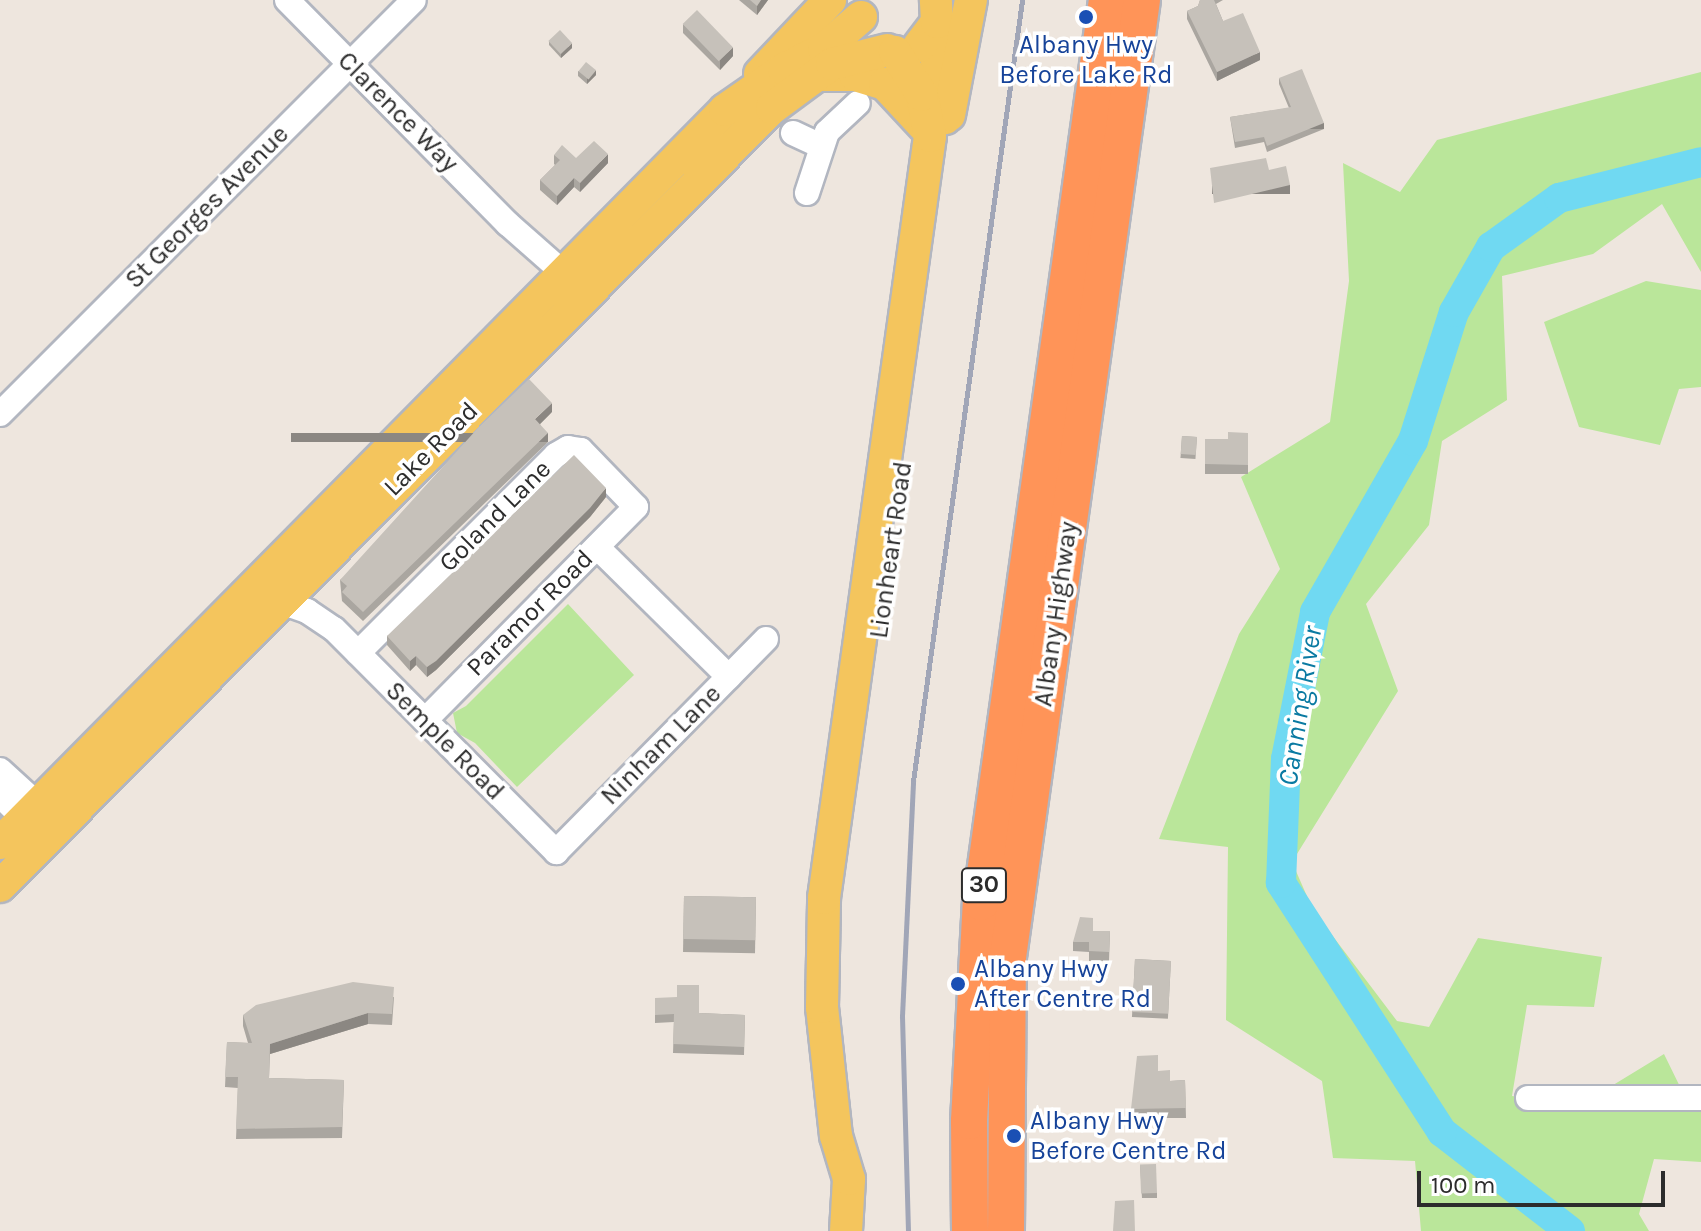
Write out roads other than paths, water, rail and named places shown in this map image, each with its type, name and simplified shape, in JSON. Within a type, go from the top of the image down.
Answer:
[{"type":"highway","name":"Albany Highway","points":[[1006,1231],[1006,986],[1107,0]]},
{"type":"highway","name":"Albany Highway","points":[[970,1231],[976,955],[1050,544],[1142,0]]},
{"type":"main road","points":[[747,93],[768,63],[830,0]]},
{"type":"main road","name":"Lionheart Road","points":[[846,1231],[849,1179],[836,1136],[822,1007],[824,898],[938,131],[933,34],[936,0]]},
{"type":"main road","points":[[814,76],[855,75],[885,84],[938,131],[971,0]]},
{"type":"main road","name":"Lake Road","points":[[0,843],[42,822],[278,601],[407,473],[747,93],[824,49],[862,8]]},
{"type":"main road","name":"Lionheart Road","points":[[862,8],[869,37],[891,51],[922,95],[938,131]]},
{"type":"main road","name":"Lake Road","points":[[0,886],[42,822],[570,290],[772,108],[814,76],[850,57],[917,48],[933,34]]},
{"type":"main road","name":"Lionheart Road","points":[[825,1231],[836,1136]]},
{"type":"street","name":"Clarence Way","points":[[287,0],[508,224],[519,247],[570,290]]},
{"type":"street","name":"St Georges Avenue","points":[[0,414],[414,0]]},
{"type":"street","points":[[807,193],[827,132],[858,103]]},
{"type":"street","points":[[793,133],[821,146]]},
{"type":"street","name":"Goland Lane","points":[[358,653],[561,450],[581,450],[636,507]]},
{"type":"street","name":"Semple Road","points":[[334,629],[317,603],[318,583],[401,496],[407,473]]},
{"type":"street","name":"Paramor Road","points":[[425,720],[636,507]]},
{"type":"street","points":[[597,547],[729,677]]},
{"type":"street","name":"Semple Road","points":[[278,601],[307,611],[334,629],[556,852]]},
{"type":"street","name":"Ninham Lane","points":[[556,852],[766,639]]},
{"type":"street","points":[[0,770],[42,822]]},
{"type":"street","points":[[0,795],[42,822]]},
{"type":"street","points":[[1528,1098],[1701,1098]]},
{"type":"waterway","name":"Canning River","points":[[1570,1231],[1442,1132],[1281,883],[1286,759],[1315,612],[1413,441],[1454,312],[1491,247],[1559,198],[1701,162]]},
{"type":"railway","points":[[908,1231],[902,1016],[913,781],[1022,0]]},
{"type":"place","name":"Albany Hwy Before Lake Rd","points":[[1086,17]]},
{"type":"place","name":"Albany Hwy After Centre Rd","points":[[958,984]]},
{"type":"place","name":"Albany Hwy Before Centre Rd","points":[[1014,1136]]}]
